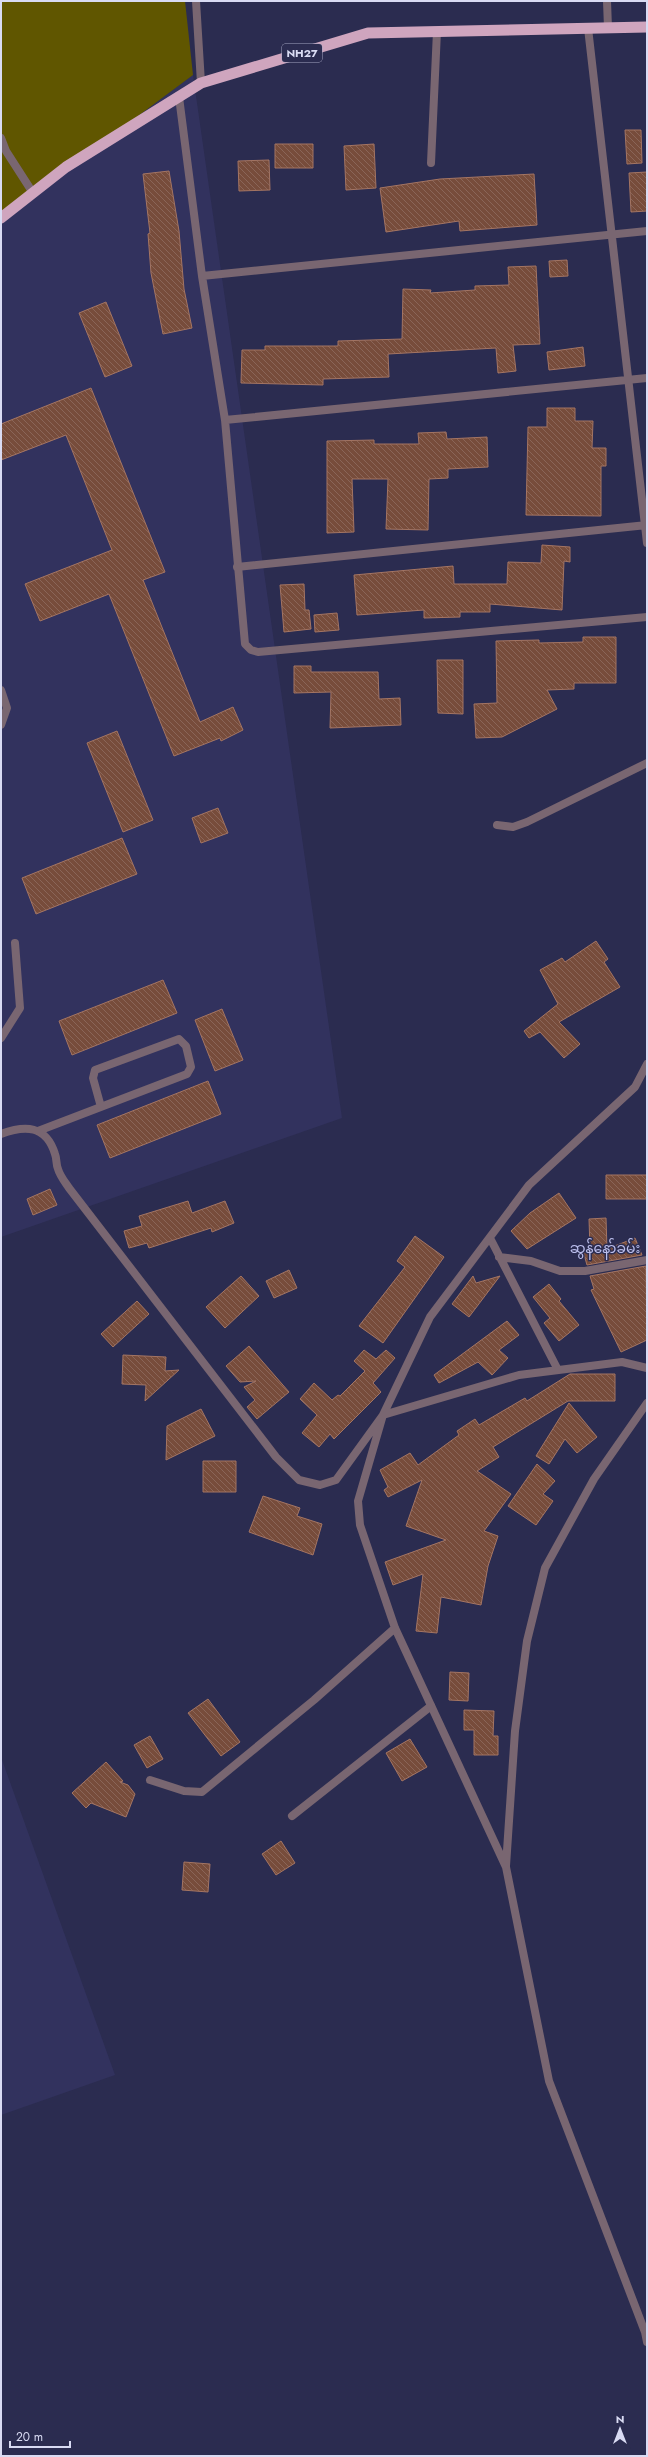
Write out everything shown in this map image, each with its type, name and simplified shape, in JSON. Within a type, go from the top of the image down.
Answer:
[{"type":"highway","name":"NH27","points":[[1,218],[66,167],[201,83],[368,33],[647,27]]},
{"type":"street","points":[[196,1],[201,83]]},
{"type":"street","points":[[607,1],[608,28]]},
{"type":"street","points":[[588,28],[647,543]]},
{"type":"street","points":[[431,163],[437,31]]},
{"type":"street","points":[[178,97],[202,276],[225,420],[245,644],[251,650],[258,652],[647,617]]},
{"type":"street","points":[[1,138],[6,151],[33,193]]},
{"type":"street","points":[[202,276],[647,231]]},
{"type":"street","points":[[225,420],[647,378]]},
{"type":"street","points":[[237,567],[646,525]]},
{"type":"street","points":[[1,690],[7,708],[1,726]]},
{"type":"street","points":[[497,825],[513,827],[527,822],[647,763]]},
{"type":"street","points":[[1,1038],[20,1008],[16,943]]},
{"type":"street","points":[[38,1131],[101,1107],[187,1074],[191,1066],[186,1046],[179,1039],[96,1070],[93,1078],[101,1107]]},
{"type":"street","points":[[647,1064],[635,1087],[529,1186],[430,1317],[383,1415],[358,1501],[360,1526],[395,1628],[506,1868],[549,2081],[646,2332],[647,2342]]},
{"type":"street","points":[[1,1134],[18,1128],[28,1127],[38,1131],[50,1142],[56,1155],[57,1168],[69,1188],[97,1223],[120,1257],[276,1457],[299,1480],[320,1485],[336,1480],[383,1415],[519,1375],[622,1362],[647,1368]]},
{"type":"street","points":[[490,1238],[558,1370]]},
{"type":"street","points":[[499,1257],[531,1261],[560,1271],[585,1271],[647,1260]]},
{"type":"street","points":[[506,1868],[515,1731],[527,1642],[545,1568],[594,1479],[647,1403]]},
{"type":"street","points":[[150,1780],[184,1791],[202,1792],[314,1700],[395,1628]]},
{"type":"street","points":[[292,1816],[431,1706]]},
{"type":"shaded area","points":[[1,1],[185,1],[193,75],[1,218]]},
{"type":"shaded area","points":[[193,75],[342,1118],[1,1237],[1,218]]},
{"type":"shaded area","points":[[1,1757],[115,2075],[1,2115]]},
{"type":"building","points":[[625,130],[641,130],[642,163],[627,164]]},
{"type":"building","points":[[275,144],[313,144],[313,168],[275,168]]},
{"type":"building","points":[[374,144],[376,188],[346,190],[344,146]]},
{"type":"building","points":[[269,160],[270,190],[239,191],[238,161]]},
{"type":"building","points":[[169,171],[179,231],[184,289],[192,328],[163,334],[151,273],[148,234],[150,233],[143,174]]},
{"type":"building","points":[[647,172],[647,211],[631,212],[629,173]]},
{"type":"building","points":[[534,174],[537,225],[460,231],[459,221],[386,232],[380,188],[440,179]]},
{"type":"building","points":[[567,260],[568,276],[550,277],[549,261]]},
{"type":"building","points":[[536,266],[540,344],[513,345],[516,371],[498,373],[496,348],[388,354],[389,377],[323,379],[323,385],[241,383],[242,350],[265,350],[265,346],[338,346],[338,341],[402,339],[403,289],[431,290],[430,293],[475,290],[475,286],[509,285],[508,267]]},
{"type":"building","points":[[106,302],[132,366],[105,377],[79,313]]},
{"type":"building","points":[[583,347],[585,366],[549,370],[547,352]]},
{"type":"building","points":[[91,388],[165,572],[143,580],[200,722],[233,707],[243,730],[221,741],[220,738],[174,756],[109,594],[40,621],[25,584],[112,550],[66,435],[1,460],[1,424]]},
{"type":"building","points":[[547,408],[575,408],[575,421],[593,421],[592,448],[606,448],[606,466],[601,466],[601,516],[526,515],[528,427],[547,427]]},
{"type":"building","points":[[446,432],[447,439],[487,437],[488,467],[448,469],[448,478],[429,479],[428,530],[386,529],[388,479],[352,479],[354,532],[327,533],[327,441],[374,440],[374,444],[419,444],[418,433]]},
{"type":"building","points":[[542,545],[570,547],[570,562],[564,561],[562,610],[490,604],[490,612],[460,612],[460,617],[424,618],[424,610],[357,615],[354,575],[453,566],[454,584],[507,584],[508,562],[541,563]]},
{"type":"building","points":[[304,584],[305,610],[309,610],[311,629],[284,632],[280,585]]},
{"type":"building","points":[[337,613],[339,630],[315,632],[314,615]]},
{"type":"building","points":[[583,637],[616,637],[616,683],[574,683],[574,689],[547,690],[557,709],[502,737],[476,738],[474,704],[497,703],[496,641],[539,640],[539,643],[583,642]]},
{"type":"building","points":[[437,660],[463,660],[463,714],[438,713]]},
{"type":"building","points":[[294,666],[311,666],[311,672],[378,672],[379,699],[400,698],[401,725],[330,728],[331,692],[294,693]]},
{"type":"building","points":[[117,731],[153,820],[123,832],[87,743]]},
{"type":"building","points":[[218,808],[228,833],[201,843],[192,818]]},
{"type":"building","points":[[122,838],[137,874],[36,914],[22,878]]},
{"type":"building","points":[[596,941],[608,959],[604,962],[620,987],[559,1022],[580,1044],[564,1058],[540,1032],[529,1038],[524,1031],[558,1004],[540,970],[562,958],[565,962]]},
{"type":"building","points":[[163,980],[177,1013],[72,1055],[59,1021]]},
{"type":"building","points":[[222,1009],[243,1060],[215,1071],[195,1020]]},
{"type":"building","points":[[208,1081],[221,1114],[110,1158],[97,1125]]},
{"type":"building","points":[[606,1175],[647,1175],[647,1199],[606,1199]]},
{"type":"building","points":[[50,1189],[57,1205],[33,1215],[27,1199]]},
{"type":"building","points":[[559,1193],[576,1218],[527,1249],[511,1231],[530,1213]]},
{"type":"building","points":[[188,1201],[192,1213],[225,1201],[234,1223],[212,1232],[211,1228],[149,1248],[147,1243],[129,1248],[124,1231],[142,1226],[139,1216]]},
{"type":"building","points":[[606,1218],[607,1249],[635,1238],[642,1255],[587,1265],[583,1251],[590,1249],[589,1219]]},
{"type":"building","points":[[415,1236],[444,1257],[383,1343],[359,1326],[405,1267],[397,1261]]},
{"type":"building","points":[[646,1266],[647,1340],[621,1352],[591,1290],[594,1289],[590,1276]]},
{"type":"building","points":[[289,1270],[297,1288],[274,1298],[266,1281]]},
{"type":"building","points":[[241,1276],[259,1296],[225,1328],[206,1307]]},
{"type":"building","points":[[473,1276],[476,1283],[500,1276],[469,1317],[452,1304]]},
{"type":"building","points":[[549,1284],[561,1299],[559,1301],[579,1325],[559,1341],[544,1323],[550,1318],[533,1297]]},
{"type":"building","points":[[137,1301],[149,1314],[113,1347],[101,1334]]},
{"type":"building","points":[[507,1321],[519,1335],[499,1350],[508,1358],[492,1375],[478,1362],[439,1383],[434,1375]]},
{"type":"building","points":[[249,1346],[289,1392],[257,1419],[247,1407],[255,1400],[244,1387],[256,1381],[240,1382],[226,1366]]},
{"type":"building","points":[[364,1350],[376,1359],[386,1350],[395,1358],[373,1383],[381,1392],[334,1439],[330,1434],[319,1447],[302,1433],[317,1415],[300,1399],[314,1383],[332,1400],[338,1395],[340,1396],[365,1371],[354,1361]]},
{"type":"building","points":[[123,1355],[166,1357],[165,1371],[179,1370],[145,1401],[146,1385],[122,1384]]},
{"type":"building","points":[[570,1374],[615,1374],[615,1401],[568,1401],[493,1447],[499,1457],[477,1471],[511,1494],[484,1531],[498,1536],[488,1566],[481,1605],[441,1597],[437,1633],[416,1631],[423,1574],[393,1585],[385,1562],[446,1540],[406,1526],[422,1480],[388,1497],[384,1490],[388,1487],[380,1470],[410,1453],[418,1465],[459,1435],[457,1431],[475,1419],[479,1425],[525,1398],[527,1401]]},
{"type":"building","points":[[569,1403],[597,1437],[577,1453],[565,1439],[549,1464],[536,1456]]},
{"type":"building","points":[[201,1409],[215,1436],[166,1460],[167,1426]]},
{"type":"building","points":[[203,1461],[236,1461],[236,1492],[203,1492]]},
{"type":"building","points":[[537,1464],[555,1481],[543,1494],[553,1501],[536,1525],[508,1506]]},
{"type":"building","points":[[263,1496],[300,1508],[297,1516],[322,1524],[313,1555],[249,1532]]},
{"type":"building","points":[[450,1672],[469,1673],[468,1701],[449,1700]]},
{"type":"building","points":[[208,1699],[240,1742],[221,1756],[188,1713]]},
{"type":"building","points":[[464,1710],[494,1711],[493,1736],[498,1736],[498,1755],[474,1755],[474,1730],[464,1730]]},
{"type":"building","points":[[150,1736],[163,1759],[147,1768],[134,1745]]},
{"type":"building","points":[[410,1739],[427,1767],[402,1781],[386,1753]]},
{"type":"building","points":[[106,1762],[123,1781],[120,1782],[128,1785],[135,1794],[126,1817],[91,1803],[86,1808],[72,1793]]},
{"type":"building","points":[[281,1841],[295,1863],[276,1875],[262,1854]]},
{"type":"building","points":[[184,1862],[210,1864],[208,1892],[182,1890]]},
{"type":"district","name":"ဆွန်နော်ခမ်း","points":[[605,1248]]}]
